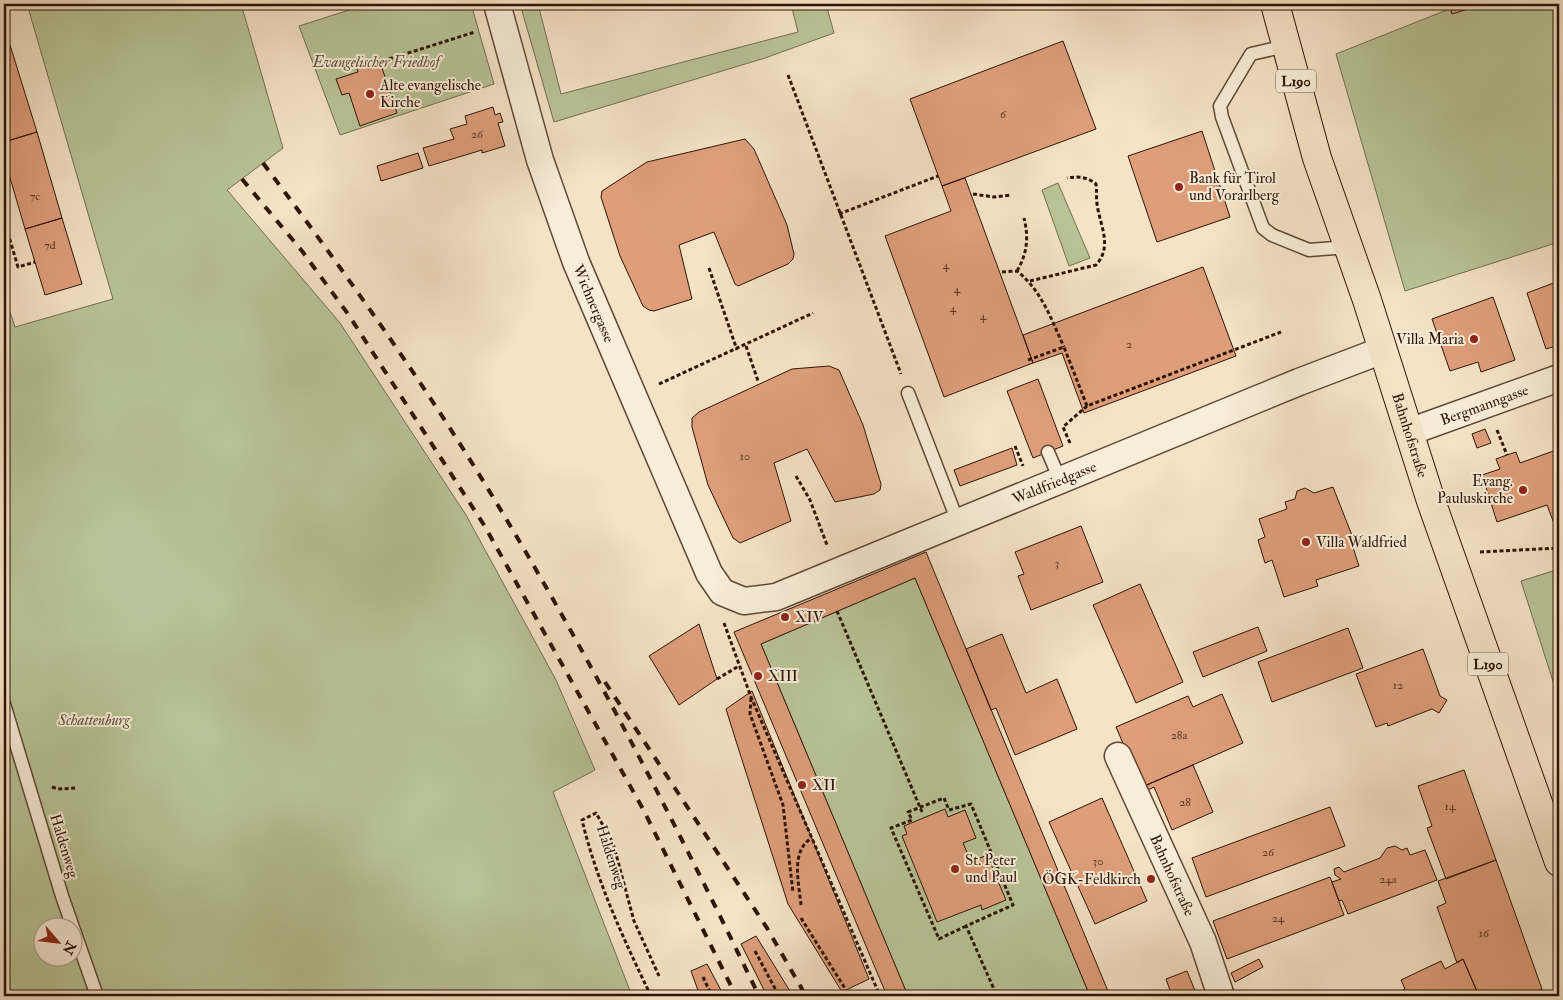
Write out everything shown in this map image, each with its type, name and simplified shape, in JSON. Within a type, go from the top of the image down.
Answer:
[{"type":"main road","name":"Bahnhofstraße","points":[[1275,4],[1317,158],[1383,350],[1462,591],[1559,862]]},
{"type":"street","name":"Wichnergasse","points":[[500,14],[540,160],[576,262],[709,573],[722,592]]},
{"type":"street","name":"Waldfriedgasse","points":[[722,592],[744,601],[776,597],[1071,475],[1383,350]]},
{"type":"street","name":"Bergmanngasse","points":[[1409,432],[1559,378]]},
{"type":"street","name":"Bahnhofstraße","points":[[1118,756],[1202,942],[1221,996]]},
{"type":"lane","points":[[1286,46],[1251,54],[1220,106],[1222,117],[1263,228],[1272,235],[1310,250],[1348,247]]},
{"type":"lane","points":[[908,393],[958,522]]},
{"type":"lane","points":[[1048,452],[1071,475]]},
{"type":"lane","name":"Haldenweg","points":[[4,704],[62,896],[96,996]]},
{"type":"path","points":[[390,59],[500,14]]},
{"type":"path","points":[[788,75],[908,393]]},
{"type":"path","points":[[4,177],[9,175]]},
{"type":"path","points":[[840,214],[938,176]]},
{"type":"path","points":[[1030,281],[1096,265],[1103,258],[1106,249],[1096,201],[1096,184],[1090,179],[1078,176],[1067,178]]},
{"type":"path","points":[[973,194],[994,197],[1011,195]]},
{"type":"path","points":[[1017,271],[1027,247],[1024,218]]},
{"type":"path","points":[[4,220],[18,266],[35,262]]},
{"type":"path","points":[[709,268],[737,350]]},
{"type":"path","points":[[1002,272],[1017,271],[1030,281],[1045,303],[1087,406]]},
{"type":"path","points":[[633,395],[746,346],[813,313]]},
{"type":"path","points":[[1071,475],[1063,427],[1087,406],[1281,332]]},
{"type":"path","points":[[746,346],[758,381]]},
{"type":"path","points":[[1028,360],[1064,347]]},
{"type":"path","points":[[796,476],[810,500],[837,571]]},
{"type":"path","points":[[1478,552],[1559,548]]},
{"type":"path","points":[[722,592],[723,620],[751,697],[880,996]]},
{"type":"path","points":[[837,611],[922,812]]},
{"type":"path","points":[[717,679],[739,666]]},
{"type":"path","points":[[751,697],[750,714],[783,805],[793,893]]},
{"type":"path","points":[[944,798],[949,810],[971,804],[1012,905],[939,939],[891,828],[912,820],[908,812],[920,807],[944,798]]},
{"type":"path","name":"Haldenweg","points":[[651,996],[620,934],[591,858],[582,820],[596,813],[613,843],[634,921],[659,976]]},
{"type":"path","points":[[801,905],[798,857],[805,842],[812,838]]},
{"type":"path","points":[[802,918],[846,990]]},
{"type":"path","points":[[966,926],[998,996]]},
{"type":"path","points":[[755,952],[779,996]]},
{"type":"path","points":[[703,977],[712,996]]},
{"type":"green space","name":"Schattenburg","points":[[27,4],[241,4],[283,148],[227,190],[340,323],[466,515],[556,680],[595,770],[553,792],[632,996],[4,996],[4,294],[15,327],[113,299]]},
{"type":"green space","name":"Evangelischer Friedhof","points":[[368,4],[471,4],[494,84],[340,135],[299,26]]},
{"type":"green space","points":[[520,4],[538,4],[561,94],[798,32],[791,4],[826,4],[834,33],[765,58],[554,122]]},
{"type":"green space","points":[[1462,4],[1559,4],[1559,242],[1405,291],[1336,54]]},
{"type":"green space","points":[[1058,183],[1090,258],[1069,266],[1042,190]]},
{"type":"green space","points":[[1559,569],[1559,700],[1521,581]]},
{"type":"green space","points":[[915,578],[1090,996],[908,996],[761,644]]},
{"type":"building","points":[[1449,4],[1484,4],[1452,14]]},
{"type":"building","points":[[4,23],[10,45],[4,47]]},
{"type":"building","points":[[1063,41],[1096,129],[942,186],[910,99]]},
{"type":"building","points":[[10,45],[37,132],[4,142],[4,47]]},
{"type":"building","name":"Alte evangelische Kirche","points":[[366,63],[368,69],[381,65],[397,113],[360,126],[349,93],[342,95],[336,79],[358,72],[356,66]]},
{"type":"building","points":[[493,107],[495,115],[500,113],[503,122],[498,123],[505,146],[482,153],[482,150],[429,166],[423,148],[454,139],[450,129],[467,124],[465,116]]},
{"type":"building","name":"Bank für Tirol und Vorarlberg","points":[[1202,131],[1230,217],[1157,242],[1128,156]]},
{"type":"building","points":[[37,132],[62,218],[25,229],[4,157],[4,142]]},
{"type":"building","points":[[745,139],[754,149],[787,225],[794,254],[793,259],[788,264],[738,286],[735,284],[714,232],[679,245],[692,299],[654,311],[649,310],[643,306],[620,256],[601,197],[602,191],[647,162]]},
{"type":"building","points":[[418,153],[423,168],[381,181],[377,166]]},
{"type":"building","points":[[965,178],[1033,363],[944,397],[885,236],[951,211],[942,186]]},
{"type":"building","points":[[62,218],[82,284],[45,295],[25,229]]},
{"type":"building","points":[[1203,267],[1236,356],[1084,413],[1062,353],[1033,363],[1023,335]]},
{"type":"building","points":[[1559,281],[1559,345],[1546,349],[1527,293]]},
{"type":"building","name":"Villa Maria","points":[[1493,297],[1515,360],[1481,372],[1478,362],[1450,371],[1432,319]]},
{"type":"building","points":[[829,366],[839,370],[863,425],[881,484],[880,490],[874,494],[835,502],[807,449],[774,463],[791,521],[740,543],[733,538],[708,485],[692,427],[692,418],[699,412],[792,369]]},
{"type":"building","points":[[1038,379],[1063,446],[1033,458],[1007,391]]},
{"type":"building","points":[[1485,429],[1491,443],[1477,448],[1472,434]]},
{"type":"building","points":[[1012,448],[1017,465],[960,486],[954,470]]},
{"type":"building","name":"Evang. Pauluskirche","points":[[1559,449],[1559,525],[1555,526],[1547,505],[1497,522],[1482,475],[1500,469],[1496,459],[1507,455],[1516,452],[1520,463]]},
{"type":"building","name":"Villa Waldfried","points":[[1333,487],[1355,543],[1352,544],[1359,566],[1316,580],[1318,586],[1284,597],[1272,560],[1265,563],[1258,540],[1265,537],[1259,519],[1287,509],[1285,502],[1295,499],[1297,491],[1305,488],[1314,493]]},
{"type":"building","points":[[1081,526],[1103,582],[1031,610],[1018,576],[1024,574],[1015,552]]},
{"type":"building","points":[[926,552],[1110,996],[1090,996],[915,578],[761,644],[908,996],[887,996],[734,632]]},
{"type":"building","points":[[1140,584],[1183,682],[1136,703],[1093,605]]},
{"type":"building","points":[[699,624],[717,679],[679,705],[649,656]]},
{"type":"building","points":[[1258,627],[1267,651],[1203,677],[1193,652]]},
{"type":"building","points":[[1348,628],[1363,668],[1272,702],[1258,662]]},
{"type":"building","points":[[1002,634],[1026,693],[1057,679],[1077,729],[1015,755],[996,708],[991,710],[966,649]]},
{"type":"building","points":[[1423,649],[1440,696],[1447,700],[1439,713],[1432,709],[1388,726],[1387,723],[1376,727],[1356,674]]},
{"type":"building","points":[[752,691],[869,979],[842,992],[788,904],[726,709]]},
{"type":"building","points":[[1222,694],[1243,743],[1142,787],[1116,727],[1188,696],[1193,707]]},
{"type":"building","points":[[1193,765],[1213,812],[1172,830],[1154,787],[1144,792],[1142,787]]},
{"type":"building","points":[[1464,770],[1496,860],[1446,879],[1427,828],[1432,826],[1418,786]]},
{"type":"building","points":[[1102,798],[1147,901],[1095,924],[1049,822]]},
{"type":"building","points":[[1330,807],[1345,846],[1206,897],[1192,858]]},
{"type":"building","name":"St. Peter und Paul","points":[[945,809],[948,817],[965,810],[976,838],[963,843],[971,862],[987,855],[1006,900],[982,910],[981,905],[937,922],[902,836],[907,834],[904,826]]},
{"type":"building","points":[[1395,846],[1402,850],[1407,848],[1410,855],[1425,850],[1437,880],[1348,914],[1342,900],[1339,901],[1332,882],[1341,879],[1335,875],[1334,869],[1339,867],[1344,872],[1380,858],[1387,848]]},
{"type":"building","points":[[1496,860],[1542,989],[1529,996],[1479,996],[1463,959],[1457,963],[1437,907],[1446,903],[1438,881]]},
{"type":"building","points":[[1330,877],[1344,915],[1227,959],[1213,921]]},
{"type":"building","points":[[756,936],[793,996],[767,996],[741,944]]},
{"type":"building","points":[[1259,959],[1263,967],[1235,982],[1231,973]]},
{"type":"building","points":[[1463,959],[1479,996],[1391,996],[1405,989],[1401,980],[1441,961],[1445,969]]},
{"type":"building","points":[[707,964],[724,996],[700,996],[691,971]]},
{"type":"building","points":[[1187,971],[1196,993],[1189,996],[1172,996],[1166,979]]},
{"type":"railway","points":[[263,163],[350,281],[405,361],[485,484],[522,546],[559,609],[662,801],[759,996]]},
{"type":"railway","points":[[242,179],[302,251],[348,314],[484,525],[643,809],[736,996]]},
{"type":"railway","points":[[605,682],[767,928],[806,996]]},
{"type":"place","name":"Alte evangelische Kirche","points":[[370,94]]},
{"type":"place","name":"Bank für Tirol und Vorarlberg","points":[[1179,187]]},
{"type":"place","name":"Villa Maria","points":[[1474,339]]},
{"type":"place","name":"Evang. Pauluskirche","points":[[1523,490]]},
{"type":"place","name":"Villa Waldfried","points":[[1306,542]]},
{"type":"place","name":"XIV","points":[[785,617]]},
{"type":"place","name":"XIII","points":[[758,676]]},
{"type":"place","name":"XII","points":[[802,785]]},
{"type":"place","name":"St. Peter und Paul","points":[[955,869]]},
{"type":"place","name":"ÖGK-Feldkirch","points":[[1151,879]]}]
